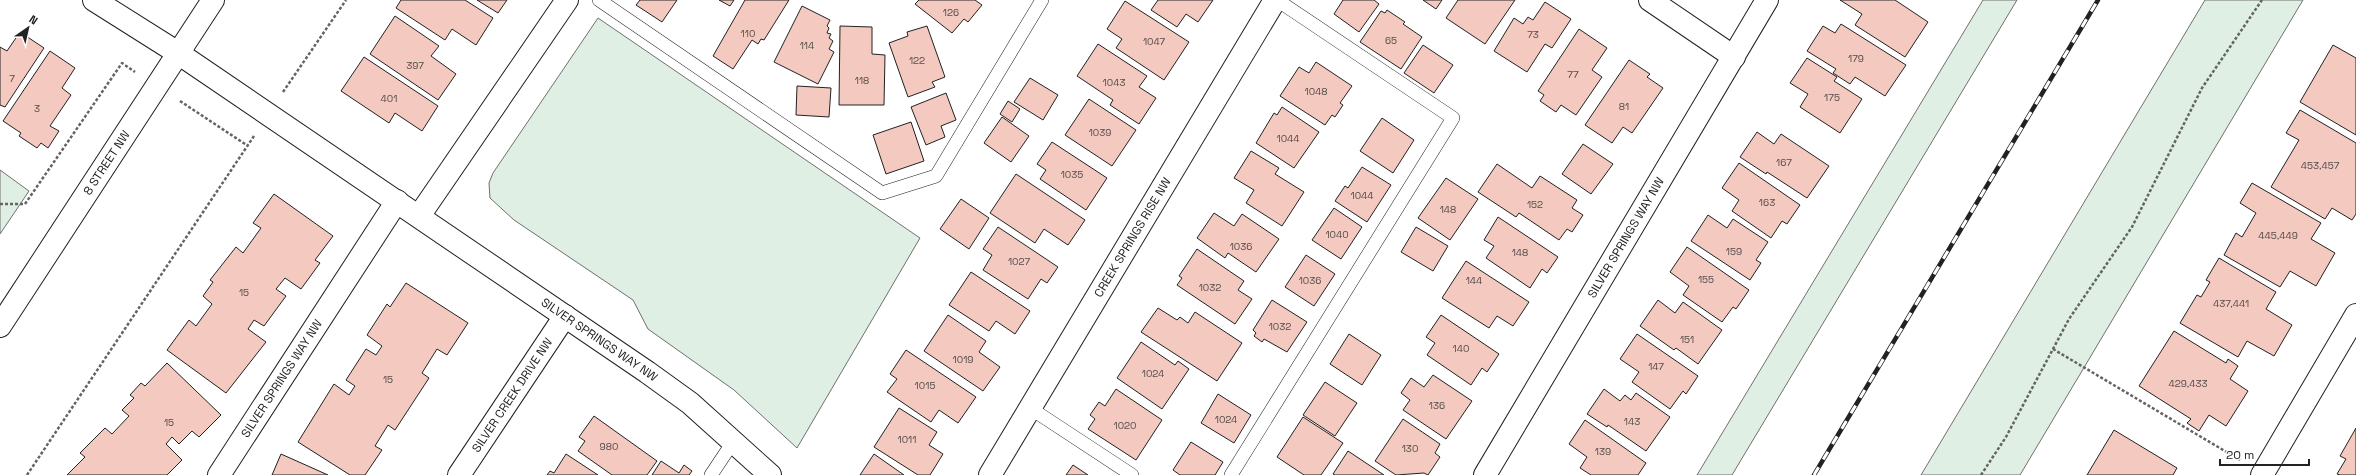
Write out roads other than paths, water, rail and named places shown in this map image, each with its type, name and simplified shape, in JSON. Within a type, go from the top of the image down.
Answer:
[{"type":"street","name":"SILVER SPRINGS WAY NW","points":[[94,0],[178,53],[269,114],[667,386],[770,475]]},
{"type":"street","name":"8 STREET NW","points":[[0,326],[63,232],[213,0]]},
{"type":"street","points":[[419,216],[567,0]]},
{"type":"street","name":"CREEK SPRINGS RISE NW","points":[[990,475],[1276,0]]},
{"type":"street","points":[[1650,0],[1734,57]]},
{"type":"street","name":"SILVER SPRINGS WAY NW","points":[[1486,475],[1767,0]]},
{"type":"street","name":"SILVER SPRINGS WAY NW","points":[[219,475],[397,201]]},
{"type":"street","points":[[2254,469],[2356,315]]},
{"type":"street","name":"SILVER CREEK DRIVE NW","points":[[459,475],[565,316]]},
{"type":"lane","points":[[599,0],[882,193],[936,176],[1042,0]]},
{"type":"lane","points":[[1231,475],[1453,118],[1276,0]]},
{"type":"lane","points":[[1030,408],[1132,475]]},
{"type":"lane","points":[[711,475],[733,442]]},
{"type":"railway","points":[[1814,475],[2098,0]]}]
